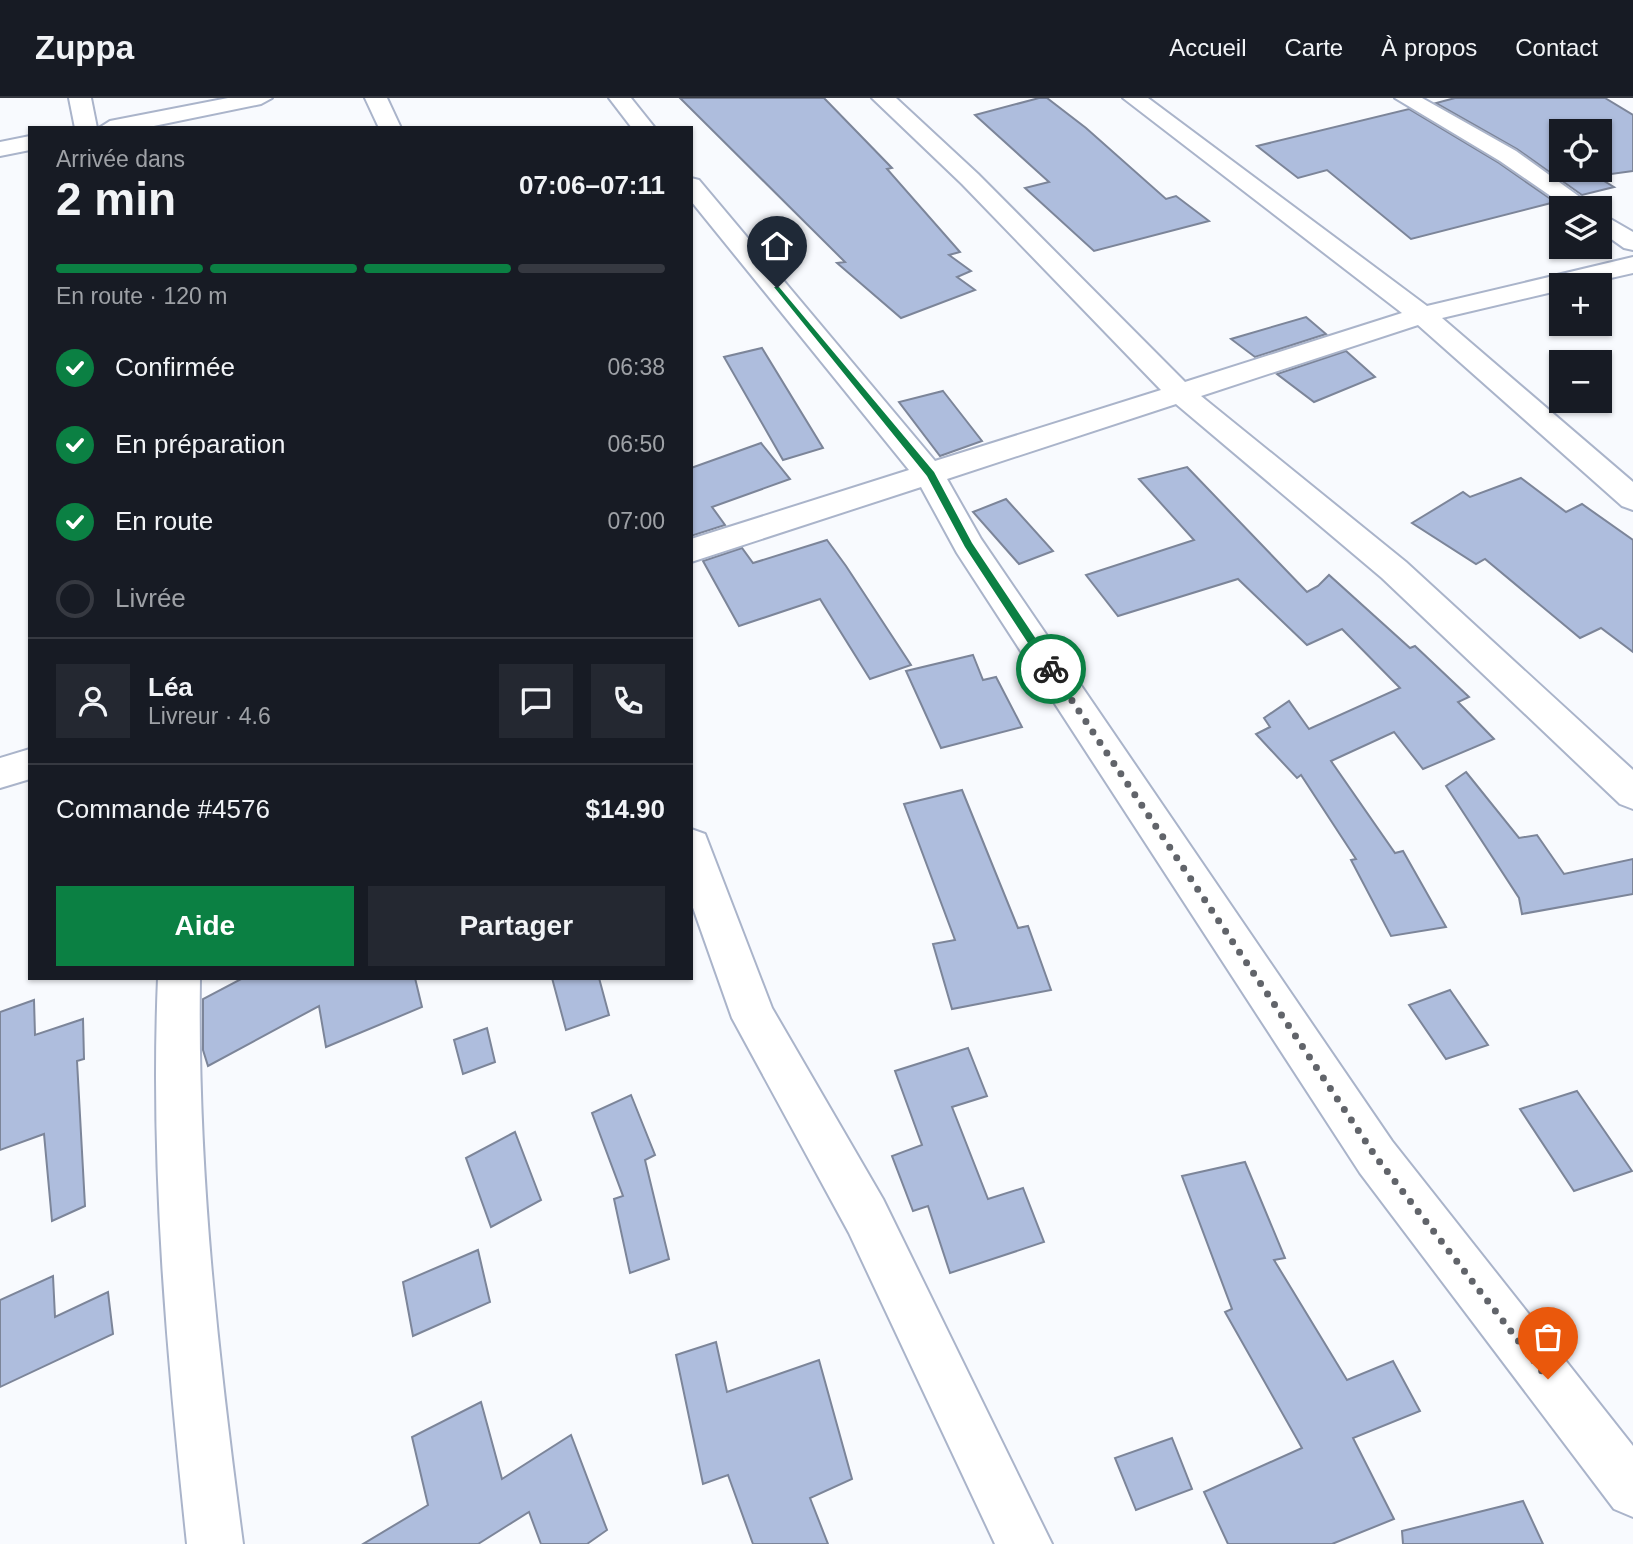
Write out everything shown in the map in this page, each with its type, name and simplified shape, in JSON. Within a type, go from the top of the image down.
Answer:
[{"type":"street","points":[[80,98],[86,126]]},
{"type":"street","points":[[120,126],[261,98]]},
{"type":"street","points":[[376,98],[389,126]]},
{"type":"street","points":[[620,98],[642,126]]},
{"type":"street","points":[[883,98],[970,179],[1181,394],[1394,570],[1633,793]]},
{"type":"street","points":[[1134,98],[1422,315],[1633,499]]},
{"type":"street","points":[[1406,98],[1508,156],[1566,196]]},
{"type":"street","points":[[0,149],[28,144]]},
{"type":"street","points":[[693,187],[930,474],[968,545],[1376,1157],[1633,1490]]},
{"type":"street","points":[[1612,228],[1633,243]]},
{"type":"street","points":[[693,550],[1422,315],[1633,265]]},
{"type":"street","points":[[0,773],[28,765]]},
{"type":"street","points":[[693,851],[754,1018],[866,1216],[1024,1544]]},
{"type":"street","points":[[179,980],[176,1122],[201,1430],[215,1544]]},
{"type":"building","points":[[680,98],[824,98],[892,168],[887,169],[960,252],[949,255],[971,271],[957,277],[975,290],[901,318],[837,263],[845,262]]},
{"type":"building","points":[[1047,98],[1086,128],[1166,199],[1176,196],[1209,221],[1094,251],[1025,188],[1049,182],[975,115]]},
{"type":"building","points":[[1455,98],[1605,98],[1633,115],[1633,171],[1612,174],[1612,119],[1549,119],[1549,172],[1517,149],[1436,103]]},
{"type":"building","points":[[1409,109],[1499,163],[1549,198],[1549,204],[1411,239],[1327,170],[1298,178],[1257,146]]},
{"type":"building","points":[[1564,182],[1606,182],[1614,187],[1582,195]]},
{"type":"building","points":[[1306,317],[1326,334],[1255,357],[1231,339]]},
{"type":"building","points":[[762,348],[823,448],[783,460],[724,357]]},
{"type":"building","points":[[1346,351],[1375,377],[1314,402],[1277,374]]},
{"type":"building","points":[[943,391],[982,441],[940,456],[899,402]]},
{"type":"building","points":[[761,443],[790,479],[712,507],[725,525],[693,535],[693,467]]},
{"type":"building","points":[[1187,467],[1307,592],[1329,575],[1410,648],[1415,646],[1469,697],[1458,702],[1494,739],[1423,769],[1394,732],[1331,761],[1395,853],[1403,851],[1446,927],[1391,936],[1351,860],[1356,859],[1301,775],[1297,778],[1256,734],[1270,727],[1264,718],[1289,701],[1309,729],[1400,688],[1342,629],[1307,645],[1238,579],[1118,616],[1086,575],[1194,540],[1139,479]]},
{"type":"building","points":[[1521,478],[1566,512],[1582,504],[1633,540],[1633,652],[1601,628],[1580,638],[1485,559],[1476,564],[1412,523],[1463,492],[1470,497]]},
{"type":"building","points":[[1006,499],[1053,551],[1019,564],[973,512]]},
{"type":"building","points":[[827,540],[911,665],[870,679],[820,599],[739,626],[703,561],[742,548],[753,563]]},
{"type":"building","points":[[973,655],[983,680],[996,677],[1022,727],[941,748],[906,671]]},
{"type":"building","points":[[1466,772],[1519,838],[1537,835],[1564,874],[1633,859],[1633,894],[1522,914],[1519,898],[1446,786]]},
{"type":"building","points":[[962,790],[1018,928],[1028,926],[1051,990],[952,1009],[933,944],[955,940],[904,804]]},
{"type":"building","points":[[239,980],[415,980],[422,1007],[326,1047],[319,1006],[208,1066],[203,1050],[203,999]]},
{"type":"building","points":[[553,980],[600,980],[609,1015],[566,1030]]},
{"type":"building","points":[[1450,990],[1488,1045],[1446,1059],[1409,1005]]},
{"type":"building","points":[[34,1000],[35,1035],[83,1019],[84,1059],[77,1061],[85,1206],[52,1221],[44,1134],[0,1150],[0,1012]]},
{"type":"building","points":[[487,1028],[495,1062],[463,1074],[454,1040]]},
{"type":"building","points":[[968,1048],[987,1096],[952,1107],[988,1199],[1023,1188],[1044,1242],[950,1273],[928,1206],[913,1211],[892,1156],[922,1145],[895,1071]]},
{"type":"building","points":[[1577,1091],[1632,1171],[1574,1191],[1520,1109]]},
{"type":"building","points":[[631,1095],[655,1155],[645,1160],[669,1259],[630,1273],[614,1199],[623,1196],[592,1113]]},
{"type":"building","points":[[515,1132],[541,1200],[491,1227],[466,1158]]},
{"type":"building","points":[[1245,1162],[1285,1258],[1274,1260],[1347,1380],[1393,1361],[1420,1411],[1353,1438],[1394,1519],[1332,1544],[1228,1544],[1204,1492],[1302,1448],[1225,1312],[1232,1309],[1182,1176]]},
{"type":"building","points":[[478,1250],[490,1302],[413,1336],[403,1282]]},
{"type":"building","points":[[53,1276],[55,1317],[108,1292],[113,1334],[0,1387],[0,1300]]},
{"type":"building","points":[[716,1342],[727,1392],[819,1360],[852,1479],[810,1498],[828,1544],[753,1544],[728,1475],[703,1484],[676,1355]]},
{"type":"building","points":[[481,1402],[502,1479],[571,1435],[607,1530],[587,1544],[541,1544],[529,1512],[478,1544],[363,1544],[428,1505],[412,1437]]},
{"type":"building","points":[[1172,1438],[1192,1489],[1136,1510],[1115,1458]]},
{"type":"building","points":[[1523,1501],[1543,1544],[1403,1544],[1402,1531]]},
{"type":"way so far","points":[[1051,669],[1376,1157],[1548,1379]]},
{"type":"route","points":[[777,288],[930,474],[968,545],[1051,669]]}]
